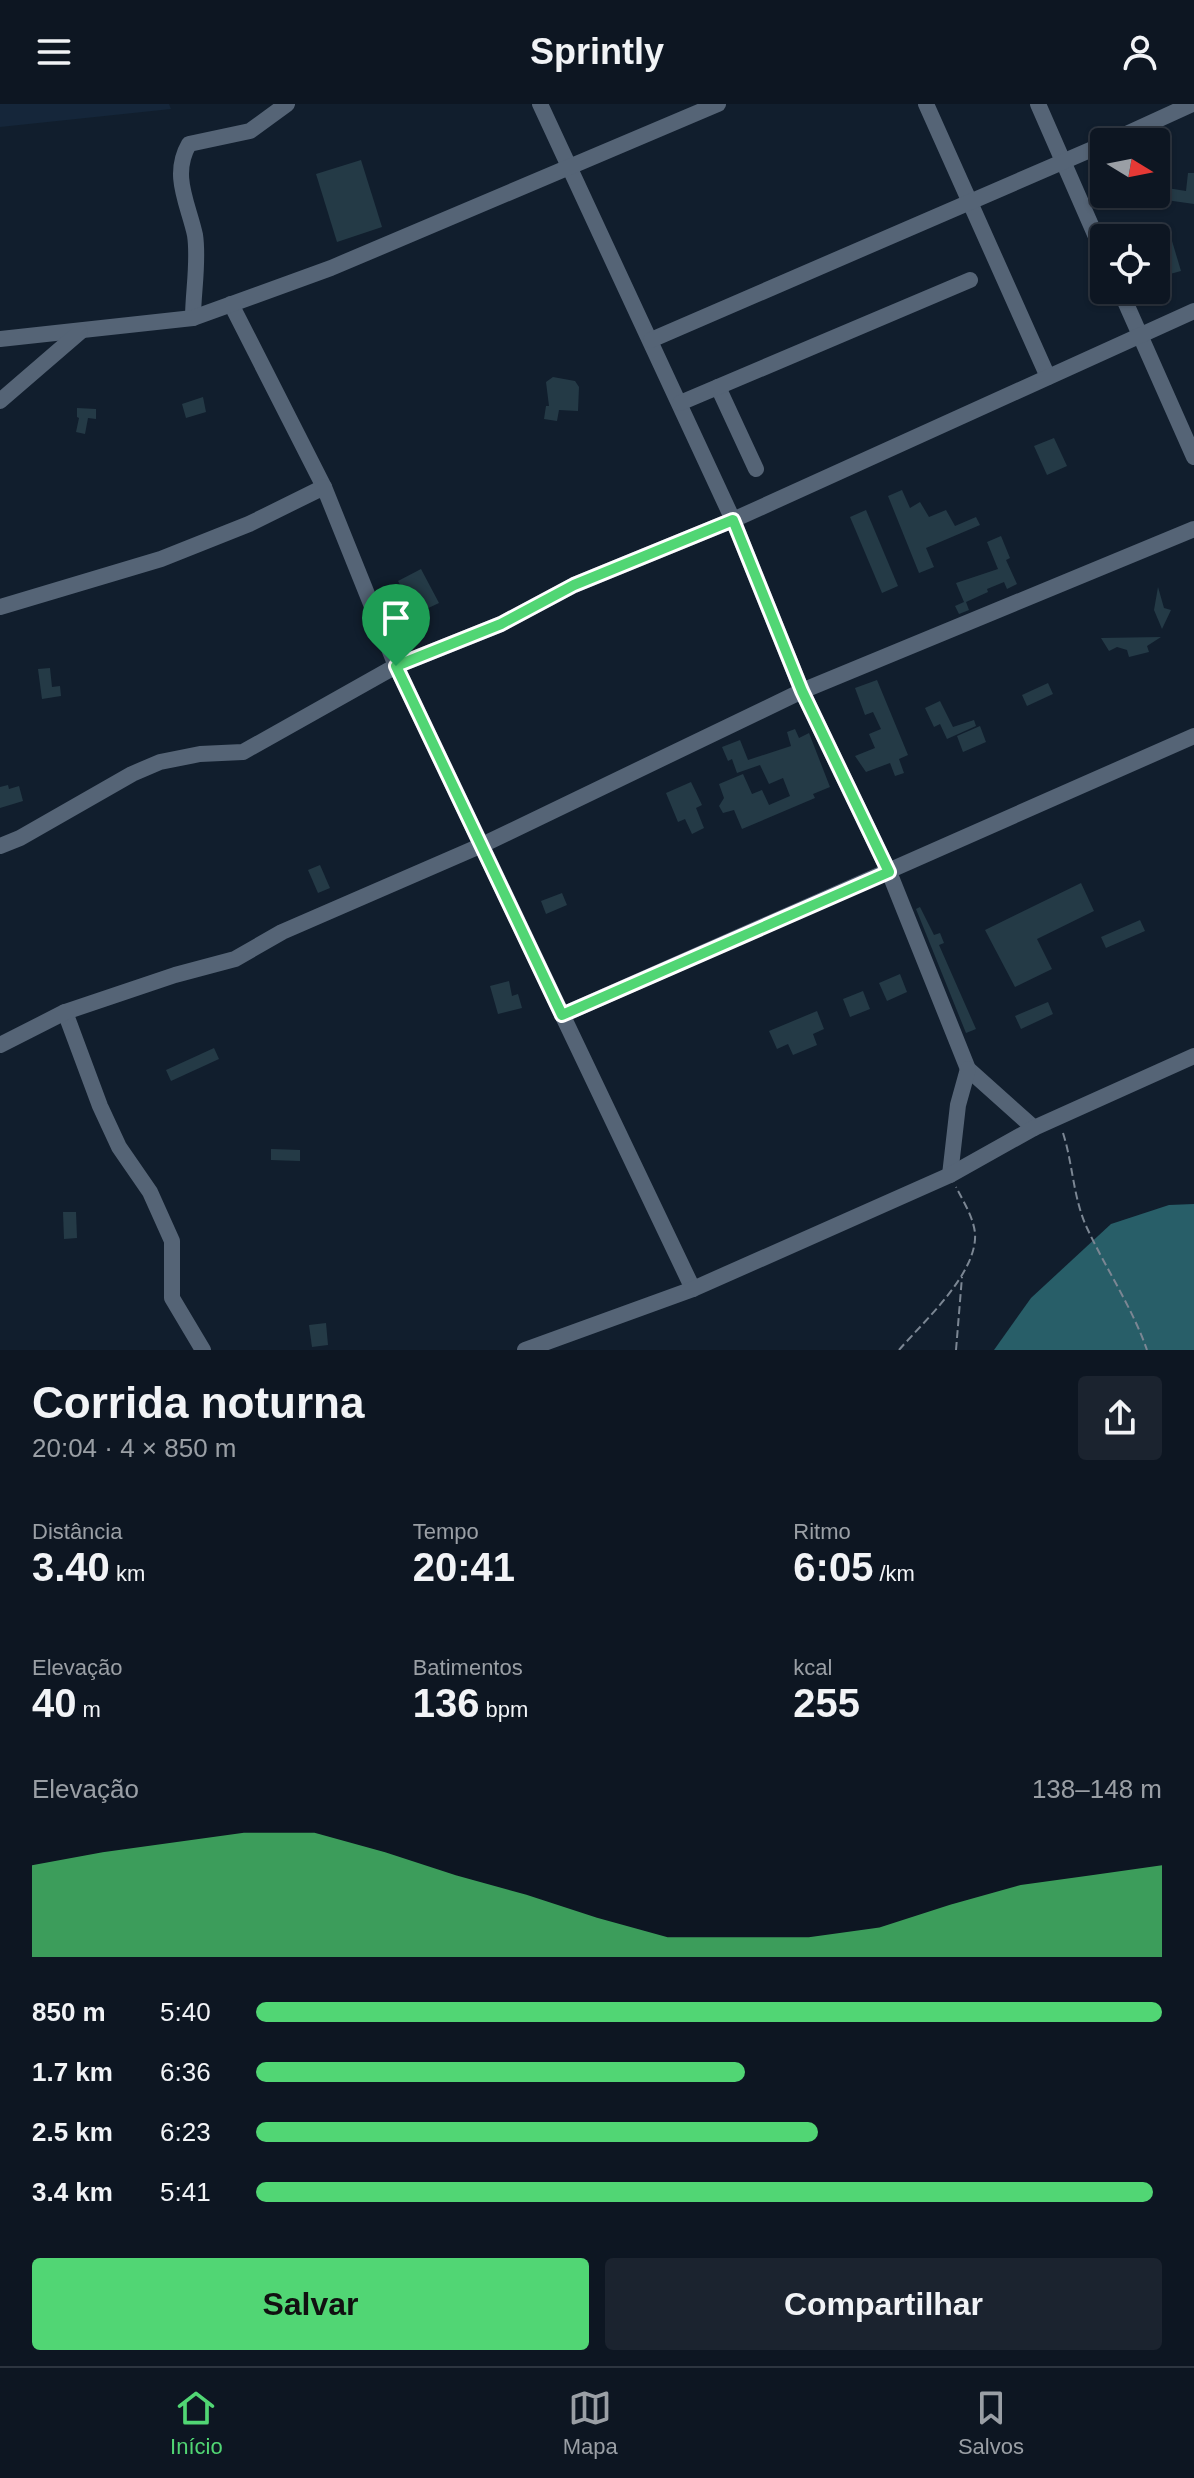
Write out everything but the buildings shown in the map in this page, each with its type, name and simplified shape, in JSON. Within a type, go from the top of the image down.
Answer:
[{"type":"street","points":[[193,318],[195,237],[182,194],[181,158],[189,144],[250,131],[287,104]]},
{"type":"street","points":[[540,104],[733,520],[802,691],[889,872],[968,1069],[1034,1128]]},
{"type":"street","points":[[0,339],[193,318],[440,224],[568,166],[718,104]]},
{"type":"street","points":[[926,104],[1048,377]]},
{"type":"street","points":[[1038,104],[1090,224]]},
{"type":"street","points":[[1139,128],[1192,104]]},
{"type":"street","points":[[651,340],[1090,150]]},
{"type":"street","points":[[680,403],[970,280]]},
{"type":"street","points":[[231,304],[324,487],[396,666],[693,1289]]},
{"type":"street","points":[[1126,304],[1194,457]]},
{"type":"street","points":[[0,846],[160,762],[200,754],[243,752],[396,666],[501,624],[574,585],[733,520],[1194,311]]},
{"type":"street","points":[[0,401],[80,332]]},
{"type":"street","points":[[718,387],[756,469]]},
{"type":"street","points":[[0,607],[161,559],[249,524],[324,487]]},
{"type":"street","points":[[0,1045],[65,1012],[175,975],[235,959],[282,932],[480,846],[802,691],[1194,529]]},
{"type":"street","points":[[562,1015],[1194,736]]},
{"type":"street","points":[[65,1012],[100,1106],[119,1147],[150,1192],[172,1241],[172,1298],[203,1350]]},
{"type":"street","points":[[525,1350],[693,1289],[950,1175],[1034,1128],[1194,1056]]},
{"type":"street","points":[[950,1175],[958,1105],[968,1069]]},
{"type":"path","points":[[1058,1118],[1086,1226],[1126,1301],[1147,1350]]},
{"type":"path","points":[[899,1350],[962,1275],[974,1253],[972,1219],[950,1175]]},
{"type":"path","points":[[956,1350],[962,1275]]},
{"type":"shaded area","points":[[0,104],[169,104],[171,109],[0,127]]},
{"type":"shaded area","points":[[1194,1204],[1194,1350],[994,1350],[1031,1298],[1111,1224],[1169,1205]]},
{"type":"route","points":[[733,520],[802,691],[889,872],[562,1015],[396,666],[501,624],[574,585],[733,520]]}]
